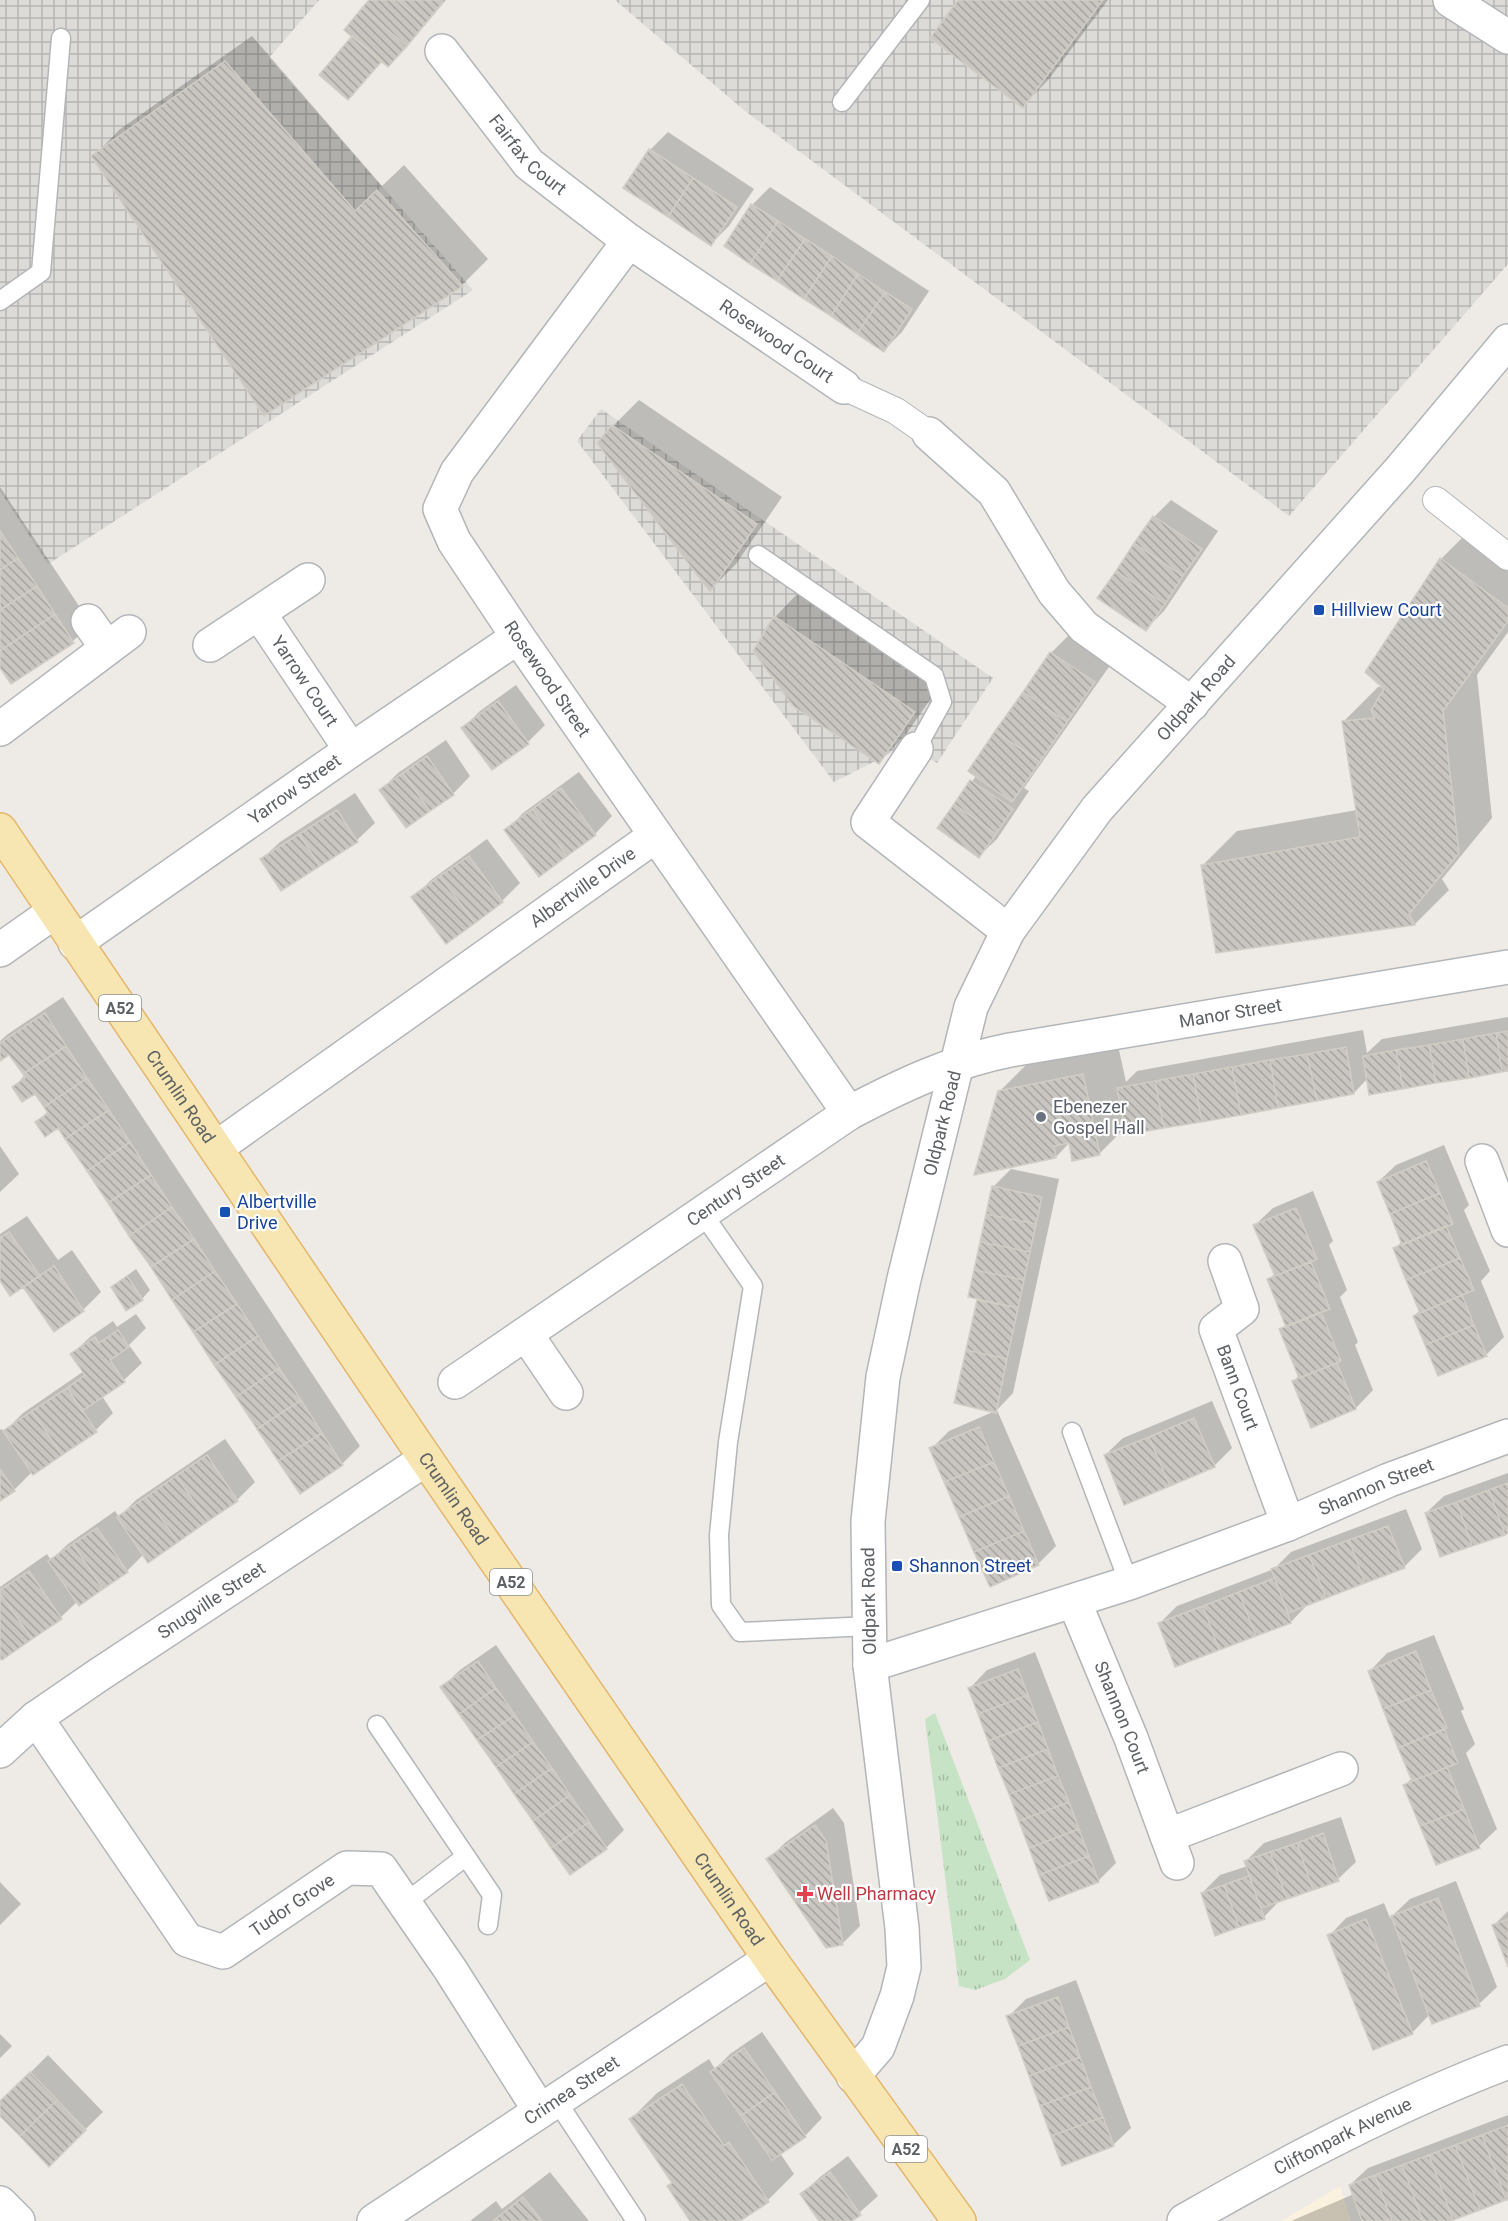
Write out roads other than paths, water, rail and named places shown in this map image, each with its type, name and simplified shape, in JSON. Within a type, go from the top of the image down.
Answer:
[{"type":"main road","name":"Crumlin Road","points":[[0,830],[426,1459],[770,1959],[959,2221]]},
{"type":"street","points":[[1450,0],[1508,37]]},
{"type":"street","name":"Fairfax Court","points":[[442,51],[529,164],[629,241]]},
{"type":"street","name":"Rosewood Court","points":[[629,241],[844,387],[896,411],[929,434]]},
{"type":"street","name":"Rosewood Street","points":[[629,241],[457,472],[440,509],[454,541],[518,637],[849,1113]]},
{"type":"street","name":"Oldpark Road","points":[[853,2076],[878,2047],[897,1996],[904,1967],[902,1928],[870,1665],[868,1521],[883,1377],[904,1279],[971,1007],[1008,931],[1097,809],[1400,470],[1508,341]]},
{"type":"street","points":[[929,434],[994,492],[1054,592],[1084,627],[1192,704]]},
{"type":"street","points":[[1436,500],[1508,557]]},
{"type":"street","points":[[210,645],[308,580]]},
{"type":"street","name":"Yarrow Court","points":[[259,613],[351,750]]},
{"type":"street","points":[[0,729],[118,640],[88,621]]},
{"type":"street","name":"Yarrow Street","points":[[75,943],[351,750],[518,637]]},
{"type":"street","points":[[916,749],[868,822],[1008,931]]},
{"type":"street","name":"Albertville Drive","points":[[216,1148],[655,836]]},
{"type":"street","points":[[0,950],[54,912]]},
{"type":"street","name":"Manor Street","points":[[956,1064],[1010,1050],[1508,967]]},
{"type":"street","name":"Century Street","points":[[455,1382],[849,1113],[902,1086],[956,1064]]},
{"type":"street","points":[[1482,1161],[1508,1230]]},
{"type":"street","name":"Bann Court","points":[[1225,1261],[1242,1309],[1216,1329],[1288,1524]]},
{"type":"street","points":[[526,1334],[566,1393]]},
{"type":"street","name":"Shannon Street","points":[[870,1665],[1129,1583],[1288,1524],[1389,1480],[1508,1436]]},
{"type":"street","name":"Snugville Street","points":[[0,1751],[36,1718],[426,1459]]},
{"type":"street","name":"Shannon Court","points":[[1074,1600],[1131,1738],[1172,1850],[1341,1769]]},
{"type":"street","name":"Tudor Grove","points":[[36,1718],[187,1940],[223,1952],[347,1868],[381,1869],[548,2106]]},
{"type":"street","name":"Crimea Street","points":[[374,2221],[770,1959]]},
{"type":"street","name":"Cliftonpark Avenue","points":[[1184,2221],[1275,2169],[1354,2128],[1466,2078],[1508,2062]]},
{"type":"street","points":[[0,2203],[18,2221]]},
{"type":"lane","points":[[842,102],[920,0]]},
{"type":"lane","points":[[0,302],[41,272],[61,38]]},
{"type":"lane","points":[[759,555],[934,676],[942,702],[916,749]]},
{"type":"lane","points":[[703,1214],[753,1286],[728,1442],[719,1535],[721,1605],[740,1632],[870,1626]]},
{"type":"lane","points":[[1072,1432],[1129,1583]]},
{"type":"lane","points":[[376,1725],[492,1895],[488,1925]]},
{"type":"lane","points":[[405,1903],[465,1857]]},
{"type":"lane","points":[[548,2106],[636,2221]]},
{"type":"place","name":"Hillview Court","points":[[1319,610]]},
{"type":"place","name":"Ebenezer Gospel Hall","points":[[1041,1117]]},
{"type":"place","name":"Albertville Drive","points":[[225,1212]]},
{"type":"place","name":"Shannon Street","points":[[897,1566]]},
{"type":"place","name":"Well Pharmacy","points":[[805,1894]]}]
